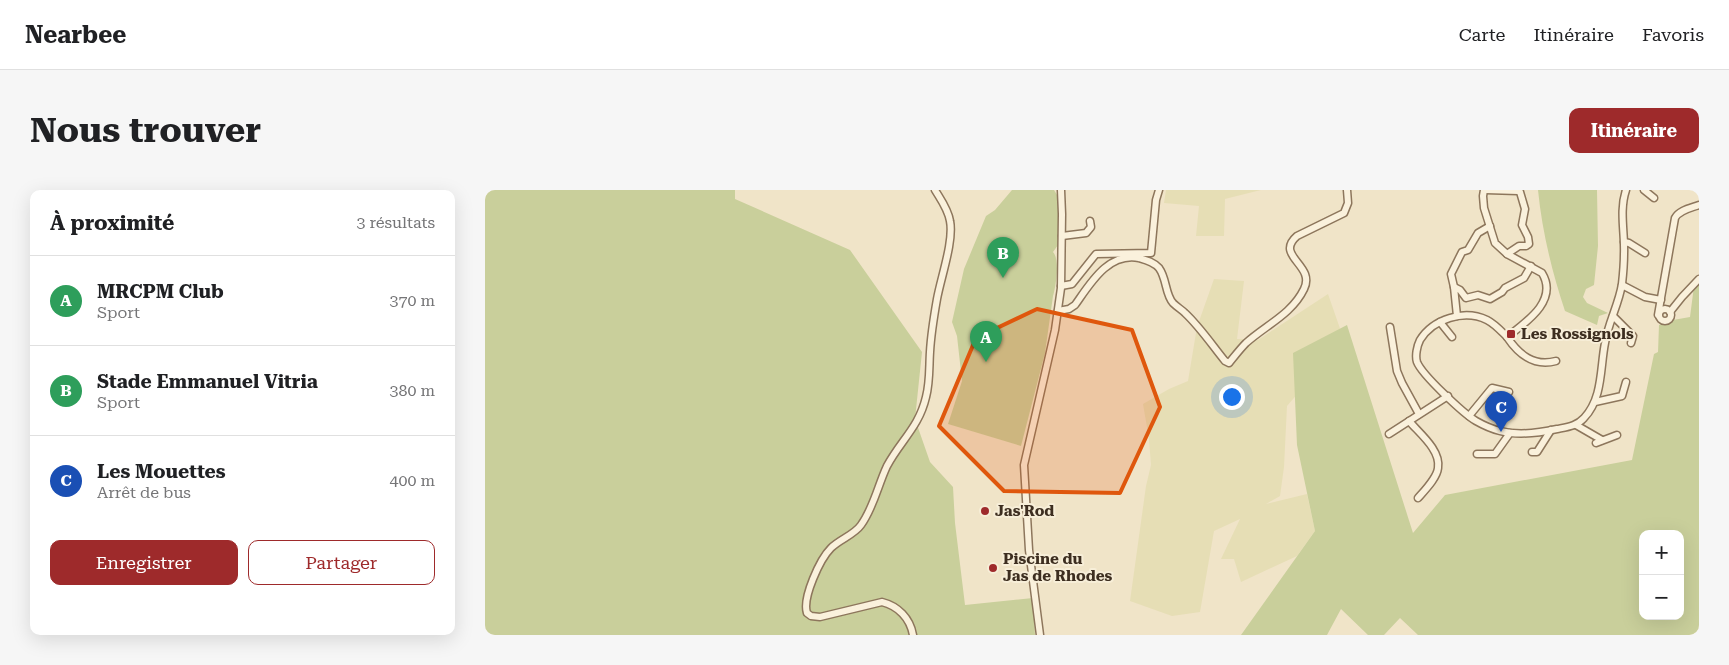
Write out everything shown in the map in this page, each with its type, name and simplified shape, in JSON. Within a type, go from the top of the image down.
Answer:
[{"type":"street","points":[[913,635],[904,615],[891,604],[882,602],[820,617],[807,614],[806,604],[814,577],[825,556],[832,547],[861,526],[871,507],[886,468],[893,455],[914,428],[923,410],[927,394],[935,313],[951,230],[949,215],[935,190]]},
{"type":"street","points":[[1041,635],[1029,550],[1024,465],[1058,311],[1061,286],[1061,190]]},
{"type":"street","points":[[1061,286],[1072,284],[1096,254],[1151,253],[1156,200],[1159,190]]},
{"type":"street","points":[[1058,311],[1069,309],[1075,305],[1104,267],[1112,262],[1123,258],[1149,261],[1159,268],[1166,283],[1168,295],[1173,303],[1186,314],[1225,361],[1229,363],[1245,343],[1291,308],[1299,297],[1307,280],[1303,270],[1289,252],[1288,246],[1297,236],[1343,214],[1348,203],[1347,190]]},
{"type":"street","points":[[1507,254],[1519,246],[1529,244],[1522,225],[1525,209],[1520,192],[1485,190],[1483,202],[1495,243],[1507,254],[1540,271],[1547,286],[1543,303],[1535,316],[1507,337]]},
{"type":"street","points":[[1556,361],[1548,363],[1532,361],[1519,352],[1507,337],[1488,321],[1475,316],[1457,316],[1440,322],[1421,339],[1418,344],[1416,357],[1421,368],[1469,416],[1480,424],[1498,431],[1528,434],[1576,425],[1585,418],[1595,402],[1605,342],[1622,285],[1625,190]]},
{"type":"street","points":[[1644,190],[1654,198]]},
{"type":"street","points":[[1699,205],[1676,214],[1658,315],[1664,309],[1670,312],[1681,297],[1699,279]]},
{"type":"street","points":[[1062,236],[1086,233],[1091,227],[1091,221]]},
{"type":"street","points":[[1457,316],[1451,274],[1461,252],[1468,250],[1478,233],[1489,226]]},
{"type":"street","points":[[1623,242],[1629,243],[1645,253]]},
{"type":"street","points":[[1454,287],[1460,290],[1466,298],[1478,295],[1490,299],[1505,288],[1525,278],[1531,266]]},
{"type":"street","points":[[1622,285],[1645,297],[1661,300]]},
{"type":"street","points":[[1613,316],[1633,336]]},
{"type":"street","points":[[1440,322],[1452,337]]},
{"type":"street","points":[[1390,327],[1397,371],[1419,414]]},
{"type":"street","points":[[1595,402],[1622,399],[1625,382]]},
{"type":"street","points":[[1469,416],[1491,386],[1509,392]]},
{"type":"street","points":[[1389,434],[1448,396]]},
{"type":"street","points":[[1409,421],[1432,448],[1438,464],[1438,469],[1431,481],[1418,498]]},
{"type":"street","points":[[1576,425],[1599,442],[1617,435]]},
{"type":"street","points":[[1546,452],[1535,452],[1551,430]]},
{"type":"street","points":[[1477,454],[1495,454],[1510,433]]},
{"type":"highlighted area","points":[[1037,309],[1132,330],[1160,407],[1120,493],[1004,491],[939,426],[976,338]]},
{"type":"shaded area","points":[[1166,190],[1261,190],[1225,199],[1224,236],[1196,236],[1199,206],[1164,203]]},
{"type":"shaded area","points":[[1214,279],[1244,281],[1237,339],[1258,340],[1328,294],[1344,340],[1287,406],[1284,467],[1280,496],[1266,504],[1307,494],[1315,531],[1297,556],[1241,582],[1234,559],[1221,559],[1240,519],[1214,531],[1200,612],[1172,616],[1130,601],[1146,486],[1151,465],[1143,404],[1169,389],[1188,381],[1197,327]]},
{"type":"green space","points":[[485,190],[735,190],[735,199],[850,250],[922,352],[915,419],[930,462],[953,487],[955,523],[965,605],[1033,598],[1035,635],[485,635]]},
{"type":"green space","points":[[1012,190],[1054,190],[1059,198],[1060,228],[1058,245],[1053,252],[1057,266],[1056,280],[1045,353],[1021,446],[948,424],[962,381],[957,336],[952,322],[964,269],[986,216],[995,210]]},
{"type":"green space","points":[[1538,190],[1597,190],[1598,246],[1594,285],[1586,289],[1583,297],[1587,303],[1608,313],[1599,316],[1597,325],[1565,311],[1548,251]]},
{"type":"green space","points":[[1699,282],[1699,635],[1418,635],[1400,618],[1384,635],[1368,635],[1341,609],[1327,635],[1241,635],[1315,531],[1297,445],[1293,353],[1347,325],[1413,533],[1445,495],[1632,460],[1654,354],[1658,352],[1659,325],[1690,317],[1694,286]]},
{"type":"place","name":"Stade Emmanuel Vitria","points":[[1003,278]]},
{"type":"place","name":"Les Rossignols","points":[[1511,334]]},
{"type":"place","name":"MRCPM Club","points":[[986,362]]},
{"type":"place","name":"Les Mouettes","points":[[1501,432]]},
{"type":"place","name":"Jas'Rod","points":[[985,511]]},
{"type":"place","name":"Piscine du Jas de Rhodes","points":[[993,568]]}]
